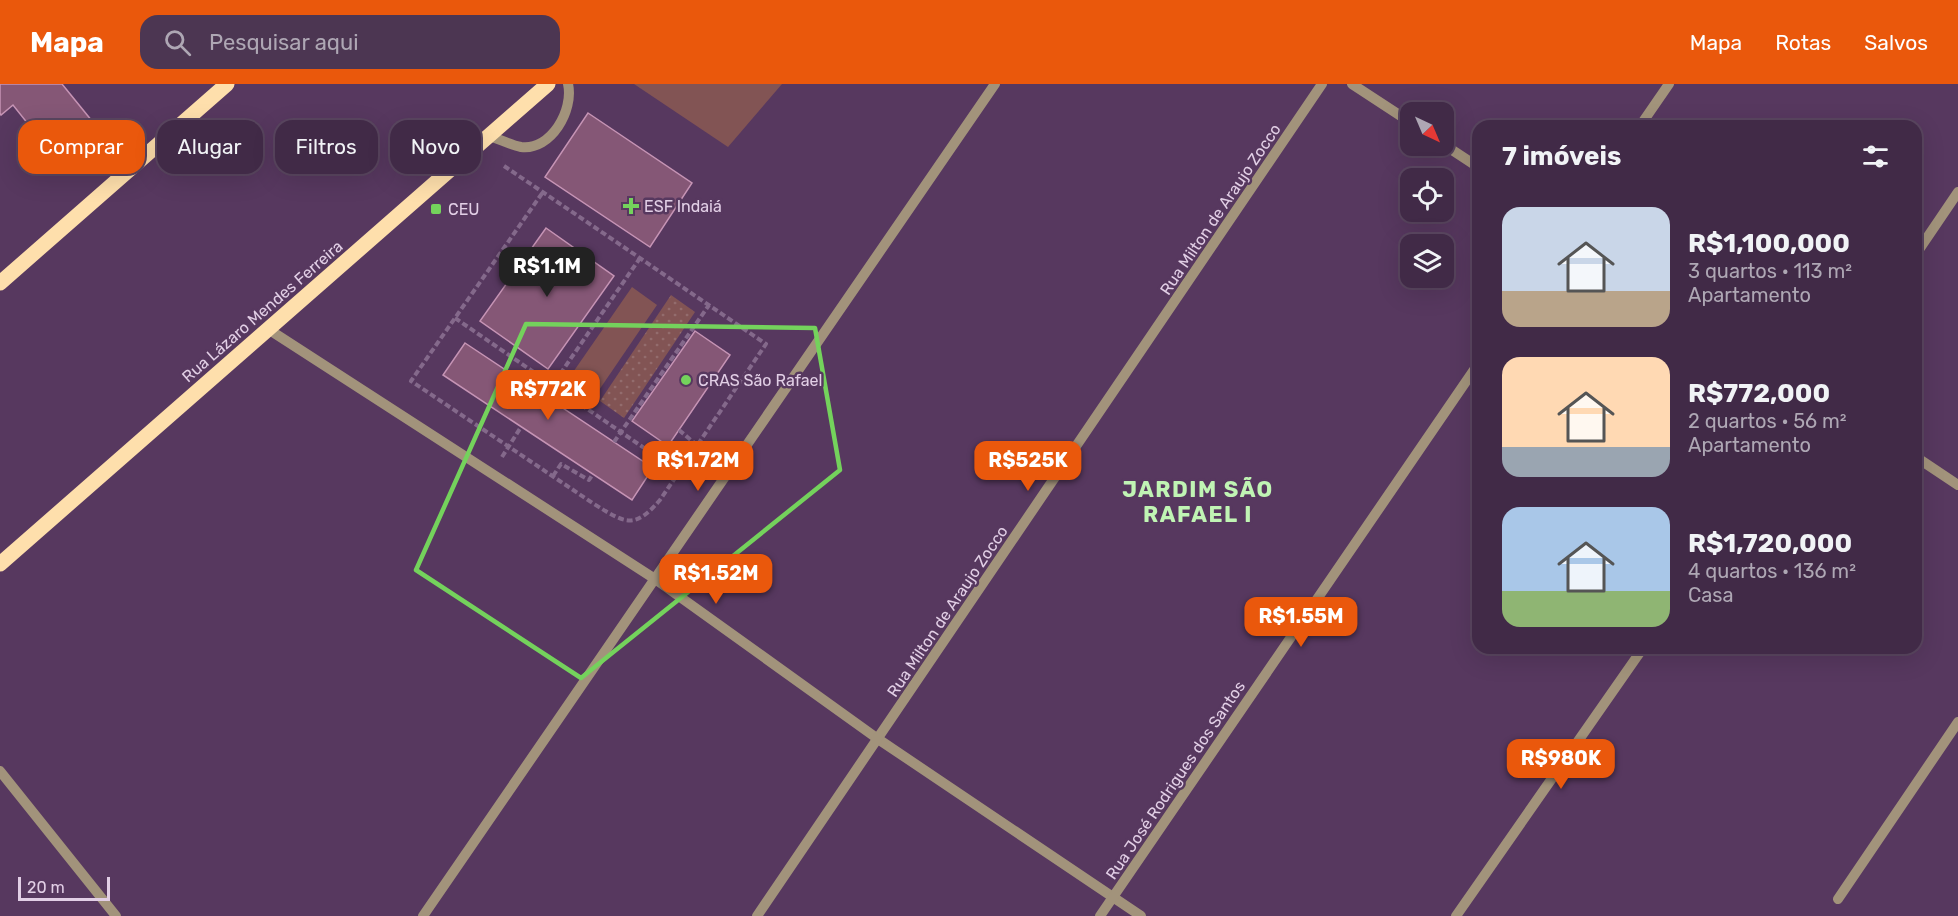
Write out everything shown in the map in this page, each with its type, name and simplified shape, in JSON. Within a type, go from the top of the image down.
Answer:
[{"type":"main road","points":[[0,283],[227,84]]},
{"type":"main road","name":"Rua Lázaro Mendes Ferreira","points":[[481,143],[548,84]]},
{"type":"main road","name":"Rua Lázaro Mendes Ferreira","points":[[0,564],[445,174]]},
{"type":"street","points":[[489,136],[522,147],[544,141],[561,123],[568,107],[568,84]]},
{"type":"street","points":[[423,916],[995,84]]},
{"type":"street","name":"Rua Milton de Araujo Zocco","points":[[757,916],[1322,84]]},
{"type":"street","points":[[1352,84],[1400,115]]},
{"type":"street","points":[[1644,120],[1669,84]]},
{"type":"street","points":[[1454,151],[1472,163]]},
{"type":"street","points":[[1922,245],[1958,192]]},
{"type":"street","points":[[268,329],[655,579],[878,739],[1141,916]]},
{"type":"street","name":"Rua José Rodrigues dos Santos","points":[[1100,916],[1472,373]]},
{"type":"street","points":[[1922,461],[1958,485]]},
{"type":"street","points":[[1456,916],[1639,654]]},
{"type":"street","points":[[1838,899],[1958,722]]},
{"type":"street","points":[[0,771],[116,916]]},
{"type":"path","points":[[481,150],[543,192],[766,344],[679,472],[646,516],[633,521],[621,520],[411,381],[543,192]]},
{"type":"path","points":[[545,396],[640,258]]},
{"type":"path","points":[[614,442],[708,305]]},
{"type":"path","points":[[455,318],[679,472]]},
{"type":"path","points":[[509,447],[521,427]]},
{"type":"path","points":[[679,429],[696,447],[730,470]]},
{"type":"path","points":[[553,476],[561,464],[589,480],[593,474]]},
{"type":"highlighted area","points":[[526,324],[815,328],[840,470],[581,678],[416,570]]},
{"type":"shaded area","points":[[634,84],[782,84],[728,147]]},
{"type":"shaded area","points":[[632,287],[657,305],[595,396],[569,378]]},
{"type":"shaded area","points":[[671,295],[695,312],[624,418],[600,401]]},
{"type":"building","points":[[0,84],[62,84],[91,120],[25,120],[13,105],[1,115]]},
{"type":"building","points":[[588,113],[692,183],[650,247],[545,177]]},
{"type":"building","points":[[546,228],[614,276],[548,369],[480,321]]},
{"type":"building","name":"CRAS São Rafael","points":[[695,331],[730,355],[668,446],[632,421]]},
{"type":"building","points":[[465,343],[653,468],[632,500],[443,375]]},
{"type":"place","name":"ESF Indaiá","points":[[631,206]]},
{"type":"place","name":"CEU","points":[[436,209]]},
{"type":"place","name":"CRAS São Rafael","points":[[686,380]]},
{"type":"district","name":"JARDIM SÃO RAFAEL I","points":[[1198,502]]}]
